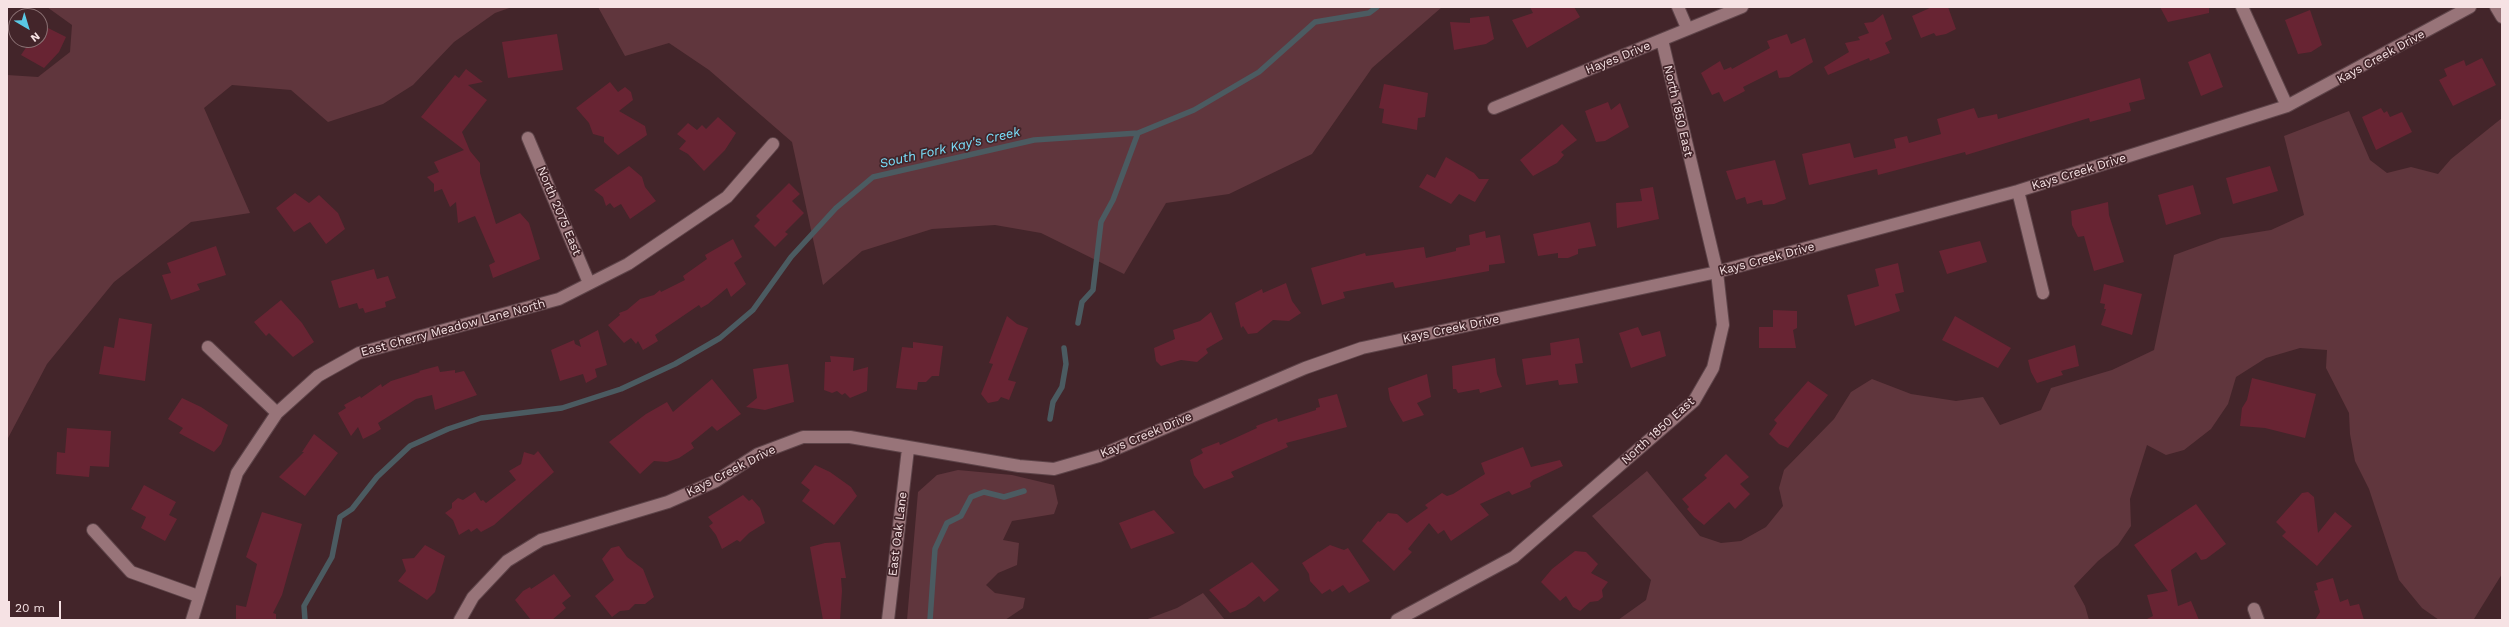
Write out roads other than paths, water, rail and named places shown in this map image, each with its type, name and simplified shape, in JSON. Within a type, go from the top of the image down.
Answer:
[{"type":"street","points":[[1678,7],[1687,28]]},
{"type":"street","name":"Hayes Drive","points":[[1494,108],[1662,40],[1687,28],[1742,7]]},
{"type":"street","points":[[2242,7],[2287,106]]},
{"type":"street","name":"Kays Creek Drive","points":[[460,620],[473,597],[508,561],[541,540],[668,502],[716,481],[764,452],[803,437],[850,437],[908,449],[1018,466],[1054,469],[1099,456],[1305,368],[1362,348],[1717,272],[2018,191],[2287,106],[2470,7]]},
{"type":"street","points":[[2496,7],[2502,18]]},
{"type":"street","name":"North 1850 East","points":[[1397,620],[1514,557],[1694,402],[1713,368],[1723,325],[1717,272],[1662,40]]},
{"type":"street","name":"North 2075 East","points":[[528,138],[589,283]]},
{"type":"street","name":"East Cherry Meadow Lane North","points":[[192,620],[198,596],[237,472],[277,413],[318,376],[359,353],[559,299],[628,264],[727,197],[773,144]]},
{"type":"street","points":[[2018,191],[2043,293]]},
{"type":"street","points":[[208,347],[277,413]]},
{"type":"street","name":"East Oak Lane","points":[[888,620],[908,449]]},
{"type":"street","points":[[93,530],[131,572],[198,596]]},
{"type":"waterway","name":"South Fork Kay's Creek","points":[[305,620],[304,606],[332,557],[340,517],[352,509],[377,477],[410,446],[448,429],[481,418],[562,408],[621,389],[675,364],[720,338],[753,310],[791,257],[836,208],[873,177],[1034,140],[1138,133],[1194,110],[1259,72],[1315,22],[1369,13],[1377,7]]},
{"type":"waterway","points":[[1078,323],[1082,302],[1093,290],[1101,222],[1113,200],[1138,133]]},
{"type":"waterway","points":[[1050,419],[1053,402],[1062,387],[1066,364],[1064,348]]},
{"type":"waterway","points":[[930,620],[935,549],[947,523],[961,516],[971,497],[984,492],[1004,497],[1024,491]]}]
